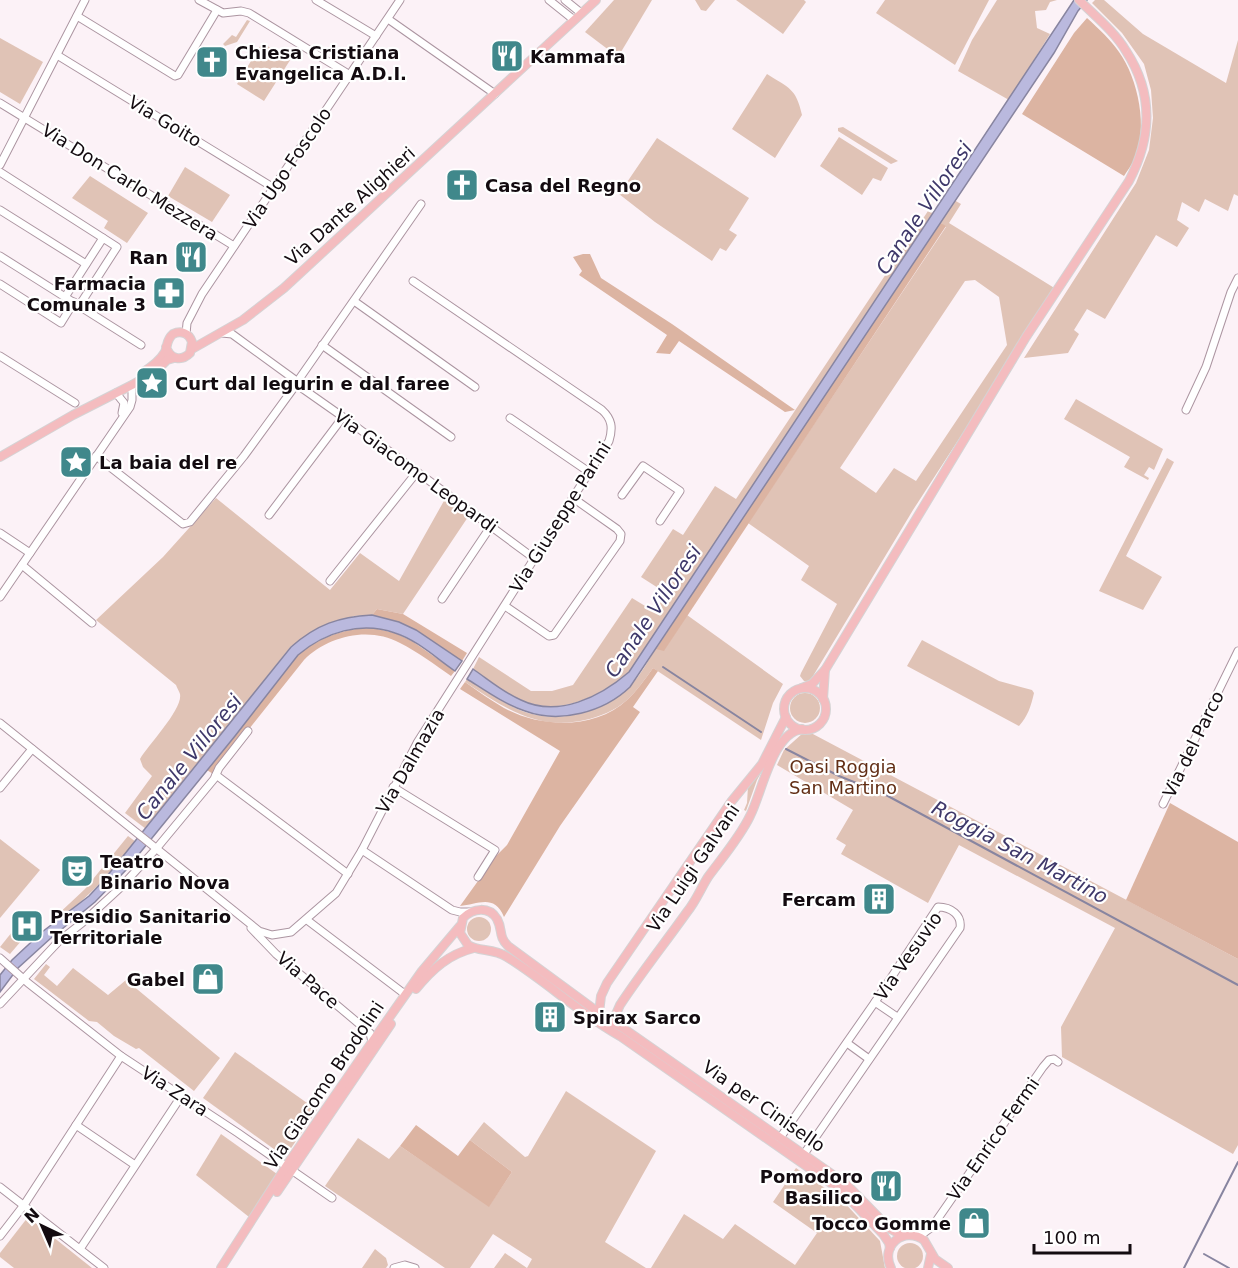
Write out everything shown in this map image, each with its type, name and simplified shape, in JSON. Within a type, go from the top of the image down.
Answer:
[{"type":"main road","name":"Via Dante Alighieri","points":[[192,350],[243,320],[299,275],[596,0]]},
{"type":"main road","points":[[779,741],[786,717],[787,699],[795,691],[812,684],[825,670],[970,427],[1130,181],[1141,159],[1146,135],[1147,113],[1145,93],[1138,74],[1125,49],[1079,0]]},
{"type":"main road","name":"Via Dante Alighieri","points":[[189,336],[201,338],[259,307]]},
{"type":"main road","points":[[0,457],[76,408],[149,369],[161,358],[167,340],[176,332],[189,336],[192,350],[183,358],[167,360],[156,371],[132,385],[76,408]]},
{"type":"main road","points":[[166,347],[174,358]]},
{"type":"main road","points":[[779,741],[796,730],[811,729],[822,721],[826,710],[823,699],[825,670]]},
{"type":"main road","points":[[802,688],[814,690],[823,699]]},
{"type":"main road","points":[[786,717],[792,725],[802,729]]},
{"type":"main road","name":"Via Luigi Galvani","points":[[599,1013],[599,1002],[605,987],[731,802],[779,741]]},
{"type":"main road","name":"Via Luigi Galvani","points":[[620,1005],[687,912],[704,883],[750,817],[779,741]]},
{"type":"main road","name":"Via per Cinisello","points":[[470,912],[482,909],[492,914],[498,921],[499,933],[508,946],[599,1013],[849,1186],[889,1228],[903,1236]]},
{"type":"main road","points":[[460,925],[463,918],[470,912]]},
{"type":"main road","name":"Via per Cinisello","points":[[460,925],[462,939],[467,945],[503,955],[842,1191],[883,1234],[890,1248]]},
{"type":"main road","name":"Via Giacomo Brodolini","points":[[221,1268],[372,1042],[422,971],[460,925]]},
{"type":"main road","points":[[484,949],[494,943],[499,933]]},
{"type":"main road","name":"Via Giacomo Brodolini","points":[[228,1268],[289,1168],[420,984],[454,954],[474,948]]},
{"type":"main road","name":"Via Luigi Galvani","points":[[582,1000],[594,997],[605,987]]},
{"type":"main road","name":"Via per Cinisello","points":[[572,1002],[599,1013],[620,1036]]},
{"type":"main road","points":[[599,1013],[620,1005]]},
{"type":"main road","points":[[620,1005],[616,1014],[620,1026]]},
{"type":"main road","points":[[891,1268],[888,1258],[895,1240],[903,1236],[916,1235],[924,1240],[935,1259],[948,1268]]},
{"type":"main road","points":[[928,1268],[930,1250]]},
{"type":"street","points":[[0,165],[85,0]]},
{"type":"street","points":[[199,0],[223,13],[241,11],[249,13],[350,75]]},
{"type":"street","points":[[316,0],[376,36]]},
{"type":"street","name":"Via Ugo Foscolo","points":[[176,332],[400,0]]},
{"type":"street","points":[[549,0],[578,16]]},
{"type":"street","points":[[565,0],[578,16]]},
{"type":"street","points":[[77,16],[175,76],[178,75],[217,10]]},
{"type":"street","points":[[388,19],[495,94]]},
{"type":"street","name":"Via Goito","points":[[57,55],[274,188]]},
{"type":"street","name":"Via Don Carlo Mezzera","points":[[0,103],[234,246]]},
{"type":"street","points":[[0,172],[117,247],[61,323],[0,284]]},
{"type":"street","points":[[96,456],[183,524],[189,522],[244,456],[421,204]]},
{"type":"street","points":[[0,210],[86,264]]},
{"type":"street","points":[[65,297],[103,238]]},
{"type":"street","points":[[0,256],[141,345]]},
{"type":"street","points":[[1186,410],[1206,367],[1231,292],[1238,278]]},
{"type":"street","name":"Via Giuseppe Parini","points":[[413,280],[606,414],[611,421],[612,432],[609,441],[461,675]]},
{"type":"street","name":"Via Ugo Foscolo","points":[[189,336],[187,323],[198,300]]},
{"type":"street","points":[[354,301],[476,387]]},
{"type":"street","name":"Via Giacomo Leopardi","points":[[222,333],[232,334],[535,559]]},
{"type":"street","points":[[322,345],[451,437]]},
{"type":"street","points":[[0,357],[76,408]]},
{"type":"street","points":[[0,597],[130,406],[132,385]]},
{"type":"street","points":[[116,393],[125,405],[117,424]]},
{"type":"street","points":[[269,515],[343,417]]},
{"type":"street","points":[[510,418],[589,472]]},
{"type":"street","points":[[622,495],[643,466],[680,491],[660,521]]},
{"type":"street","points":[[330,581],[417,472]]},
{"type":"street","points":[[506,606],[549,636],[554,635],[620,541],[621,534],[617,529],[573,498]]},
{"type":"street","points":[[442,599],[491,526]]},
{"type":"street","points":[[0,533],[30,553]]},
{"type":"street","points":[[22,565],[92,623]]},
{"type":"street","name":"Via del Parco","points":[[1163,804],[1238,651]]},
{"type":"street","name":"Via Dalmazia","points":[[362,850],[417,743],[461,675]]},
{"type":"street","points":[[0,723],[259,931],[272,935],[291,932],[336,893],[362,850]]},
{"type":"street","points":[[0,1004],[20,976],[104,904],[156,849],[216,775],[248,731]]},
{"type":"street","points":[[0,788],[32,749]]},
{"type":"street","points":[[216,775],[348,874]]},
{"type":"street","points":[[393,787],[495,850],[478,877]]},
{"type":"street","name":"Via per Cinisello","points":[[362,850],[452,910],[470,912]]},
{"type":"street","name":"Via Vesuvio","points":[[780,1138],[938,907],[951,910],[958,915],[961,921],[960,928],[804,1154]]},
{"type":"street","name":"Via per Cinisello","points":[[452,910],[460,925]]},
{"type":"street","name":"Via Pace","points":[[243,919],[266,944],[370,1033],[372,1042]]},
{"type":"street","points":[[306,920],[402,992]]},
{"type":"street","name":"Via Pace","points":[[266,944],[272,935]]},
{"type":"street","name":"Via Zara","points":[[0,958],[121,1056],[332,1198]]},
{"type":"street","points":[[875,1002],[897,1017]]},
{"type":"street","points":[[847,1043],[869,1059]]},
{"type":"street","points":[[0,1236],[24,1205],[121,1056]]},
{"type":"street","name":"Via Enrico Fermi","points":[[916,1235],[932,1227],[1043,1067],[1049,1060],[1054,1059],[1058,1062]]},
{"type":"street","points":[[80,1249],[182,1095]]},
{"type":"street","points":[[76,1125],[135,1165]]},
{"type":"street","points":[[0,1186],[104,1268]]},
{"type":"street","name":"Via Enrico Fermi","points":[[930,1250],[932,1227]]},
{"type":"street","points":[[394,1268],[405,1265],[415,1268]]},
{"type":"green space","points":[[614,0],[652,0],[618,57],[585,32]]},
{"type":"green space","points":[[695,0],[715,0],[706,11],[701,10]]},
{"type":"green space","points":[[736,0],[804,0],[806,2],[783,34]]},
{"type":"green space","points":[[885,0],[989,0],[955,65],[876,13]]},
{"type":"green space","points":[[997,0],[1057,0],[1050,2],[1046,10],[1035,11],[1037,28],[1050,34],[1009,100],[958,71],[972,40]]},
{"type":"green space","points":[[1095,0],[1104,0],[1143,34],[1226,83],[1238,40],[1238,196],[1234,194],[1228,211],[1205,199],[1199,212],[1182,202],[1177,220],[1189,228],[1177,247],[1156,235],[1105,319],[1087,309],[1074,330],[1079,334],[1068,353],[1024,358],[1136,183],[1149,150],[1153,118],[1151,90],[1144,64],[1122,33],[1092,3]]},
{"type":"green space","points":[[247,20],[250,21],[237,42],[225,46],[223,44],[232,35],[236,37]]},
{"type":"green space","points":[[0,38],[43,62],[20,104],[0,92]]},
{"type":"green space","points":[[262,43],[285,56],[289,51],[294,54],[264,101],[237,84]]},
{"type":"green space","points":[[767,74],[794,94],[802,115],[775,158],[732,129]]},
{"type":"green space","points":[[843,127],[898,161],[891,164],[838,131],[838,128]]},
{"type":"green space","points":[[839,137],[888,168],[881,181],[873,178],[862,195],[820,166]]},
{"type":"green space","points":[[657,138],[749,198],[729,230],[737,235],[726,251],[720,248],[712,261],[619,194]]},
{"type":"green space","points":[[185,167],[230,195],[212,222],[168,196]]},
{"type":"green space","points":[[90,176],[148,213],[127,243],[104,228],[108,221],[72,198]]},
{"type":"green space","points":[[954,200],[961,204],[949,223],[1056,289],[913,510],[810,681],[804,681],[800,676],[801,673],[837,604],[801,580],[809,566],[748,523],[946,227],[939,222]],"holes":[[[975,280],[999,297],[1007,345],[916,481],[894,468],[876,493],[840,468],[965,281]]]},
{"type":"green space","points":[[928,211],[933,213],[629,672],[605,689],[578,702],[549,706],[535,705],[521,700],[473,669],[479,657],[531,691],[552,691],[573,685],[632,598],[655,612],[666,593],[641,577],[673,529],[683,535],[715,486],[736,499]]},
{"type":"green space","points":[[1076,399],[1163,449],[1154,470],[1149,467],[1144,475],[1149,478],[1148,480],[1124,467],[1130,457],[1064,419]]},
{"type":"green space","points":[[1167,458],[1174,462],[1126,556],[1162,577],[1143,610],[1099,591]]},
{"type":"green space","points":[[216,498],[330,590],[360,553],[399,581],[445,499],[468,517],[403,614],[377,609],[372,615],[354,616],[291,646],[146,829],[125,813],[152,776],[143,767],[140,759],[171,717],[180,700],[180,694],[176,685],[96,620],[163,557]]},
{"type":"green space","points":[[687,615],[783,684],[773,703],[761,740],[653,668],[634,693],[618,707],[596,717],[567,723],[551,722],[521,714],[465,682],[467,679],[520,710],[541,716],[568,716],[596,709],[609,703],[630,686],[656,648],[664,650]]},
{"type":"green space","points":[[922,640],[999,681],[1032,690],[1034,693],[1030,707],[1019,726],[907,666]]},
{"type":"green space","points":[[805,693],[811,694],[819,702],[819,714],[811,722],[805,723],[799,722],[791,714],[790,708],[791,702],[799,694]]},
{"type":"green space","name":"Oasi Roggia San Martino","points":[[803,733],[811,733],[1238,959],[1238,1145],[1233,1154],[1062,1057],[1061,1027],[1115,928],[959,845],[928,903],[841,854],[846,845],[836,839],[853,810],[777,765],[784,750]]},
{"type":"green space","points":[[767,762],[757,780],[746,811],[744,810],[747,803],[748,786]]},
{"type":"green space","points":[[128,836],[136,842],[127,853],[89,894],[57,921],[54,918],[85,889]]},
{"type":"green space","points":[[0,839],[40,870],[0,918]]},
{"type":"green space","points":[[474,917],[484,917],[491,924],[491,934],[484,941],[474,941],[467,934],[467,924]]},
{"type":"green space","points":[[12,932],[22,940],[10,954],[0,947]]},
{"type":"green space","points":[[46,964],[50,967],[44,975],[57,986],[73,968],[108,995],[126,980],[220,1058],[194,1091],[139,1048],[136,1049],[114,1036],[97,1022],[89,1021],[34,979]]},
{"type":"green space","points":[[235,1052],[317,1110],[285,1157],[203,1098]]},
{"type":"green space","points":[[566,1091],[656,1151],[605,1242],[646,1268],[527,1268],[532,1259],[493,1234],[470,1268],[445,1268],[325,1186],[358,1138],[389,1159],[400,1146],[489,1206],[512,1172],[470,1140],[484,1122],[525,1157],[528,1156]]},
{"type":"green space","points":[[221,1134],[277,1174],[249,1217],[196,1175]]},
{"type":"green space","points":[[796,1168],[842,1200],[880,1241],[885,1268],[651,1268],[684,1214],[723,1239],[735,1224],[795,1265],[817,1233],[773,1202]]},
{"type":"green space","points":[[28,1217],[92,1268],[14,1268],[0,1257],[0,1253]]},
{"type":"green space","points":[[910,1243],[919,1247],[923,1256],[919,1265],[910,1269],[901,1265],[897,1256],[901,1247]]},
{"type":"green space","points":[[375,1249],[386,1258],[388,1265],[386,1268],[362,1268]]},
{"type":"green space","points":[[505,1253],[527,1268],[494,1268]]},
{"type":"shaded area","points":[[1087,18],[1119,52],[1126,63],[1136,90],[1141,134],[1134,160],[1124,176],[1022,114],[1074,33]]},
{"type":"shaded area","points":[[939,222],[946,226],[664,651],[656,649]]},
{"type":"shaded area","points":[[590,254],[601,278],[672,324],[795,410],[785,412],[679,341],[670,354],[656,353],[667,335],[579,275],[582,271],[573,257]]},
{"type":"shaded area","points":[[377,609],[403,614],[467,653],[462,661],[416,630],[399,622],[372,615]]},
{"type":"shaded area","points":[[369,627],[395,633],[412,641],[455,671],[451,676],[413,650],[388,638],[362,635],[337,640],[325,645],[304,660],[213,774],[207,770],[298,655],[314,643],[331,635]]},
{"type":"shaded area","points":[[653,668],[658,671],[633,707],[640,712],[560,826],[504,917],[495,905],[490,903],[460,906],[496,856],[507,845],[560,751],[460,689],[465,682],[518,715],[567,723],[599,717],[614,710],[634,693]]},
{"type":"shaded area","points":[[1170,803],[1238,842],[1238,959],[1126,900]]},
{"type":"shaded area","points":[[416,1125],[458,1156],[470,1140],[512,1172],[489,1207],[400,1146]]},
{"type":"water","points":[[1074,0],[1087,0],[1078,11],[1054,53],[630,687],[608,703],[595,709],[567,716],[553,716],[538,715],[517,708],[467,679],[473,669],[515,697],[535,705],[549,707],[564,706],[592,697],[629,672]]},
{"type":"water","points":[[372,615],[399,622],[416,630],[462,661],[455,671],[403,636],[369,628],[344,631],[309,647],[298,655],[126,870],[95,902],[18,968],[0,992],[0,975],[12,960],[42,932],[89,896],[103,881],[291,647],[319,627],[329,623]]},
{"type":"waterway","name":"Roggia San Martino","points":[[663,667],[761,732]]},
{"type":"waterway","name":"Roggia San Martino","points":[[786,749],[839,776],[886,795],[1238,985]]},
{"type":"waterway","name":"Roggia San Martino","points":[[1184,1268],[1238,1162]]},
{"type":"waterway","points":[[1204,1254],[1229,1268]]},
{"type":"place","name":"Kammafa","points":[[507,56]]},
{"type":"place","name":"Chiesa Cristiana Evangelica A.D.I.","points":[[212,62]]},
{"type":"place","name":"Casa del Regno","points":[[462,185]]},
{"type":"place","name":"Ran","points":[[191,257]]},
{"type":"place","name":"Farmacia Comunale 3","points":[[169,293]]},
{"type":"place","name":"Curt dal legurin e dal faree","points":[[152,383]]},
{"type":"place","name":"La baia del re","points":[[76,462]]},
{"type":"place","name":"Teatro Binario Nova","points":[[77,871]]},
{"type":"place","name":"Fercam","points":[[879,899]]},
{"type":"place","name":"Presidio Sanitario Territoriale","points":[[27,926]]},
{"type":"place","name":"Gabel","points":[[208,979]]},
{"type":"place","name":"Spirax Sarco","points":[[550,1017]]},
{"type":"place","name":"Pomodoro Basilico","points":[[886,1186]]},
{"type":"place","name":"Tocco Gomme","points":[[974,1223]]},
{"type":"water label","name":"Canale Villoresi","points":[[924,208]]},
{"type":"water label","name":"Canale Villoresi","points":[[653,611]]},
{"type":"water label","name":"Canale Villoresi","points":[[189,757]]}]
